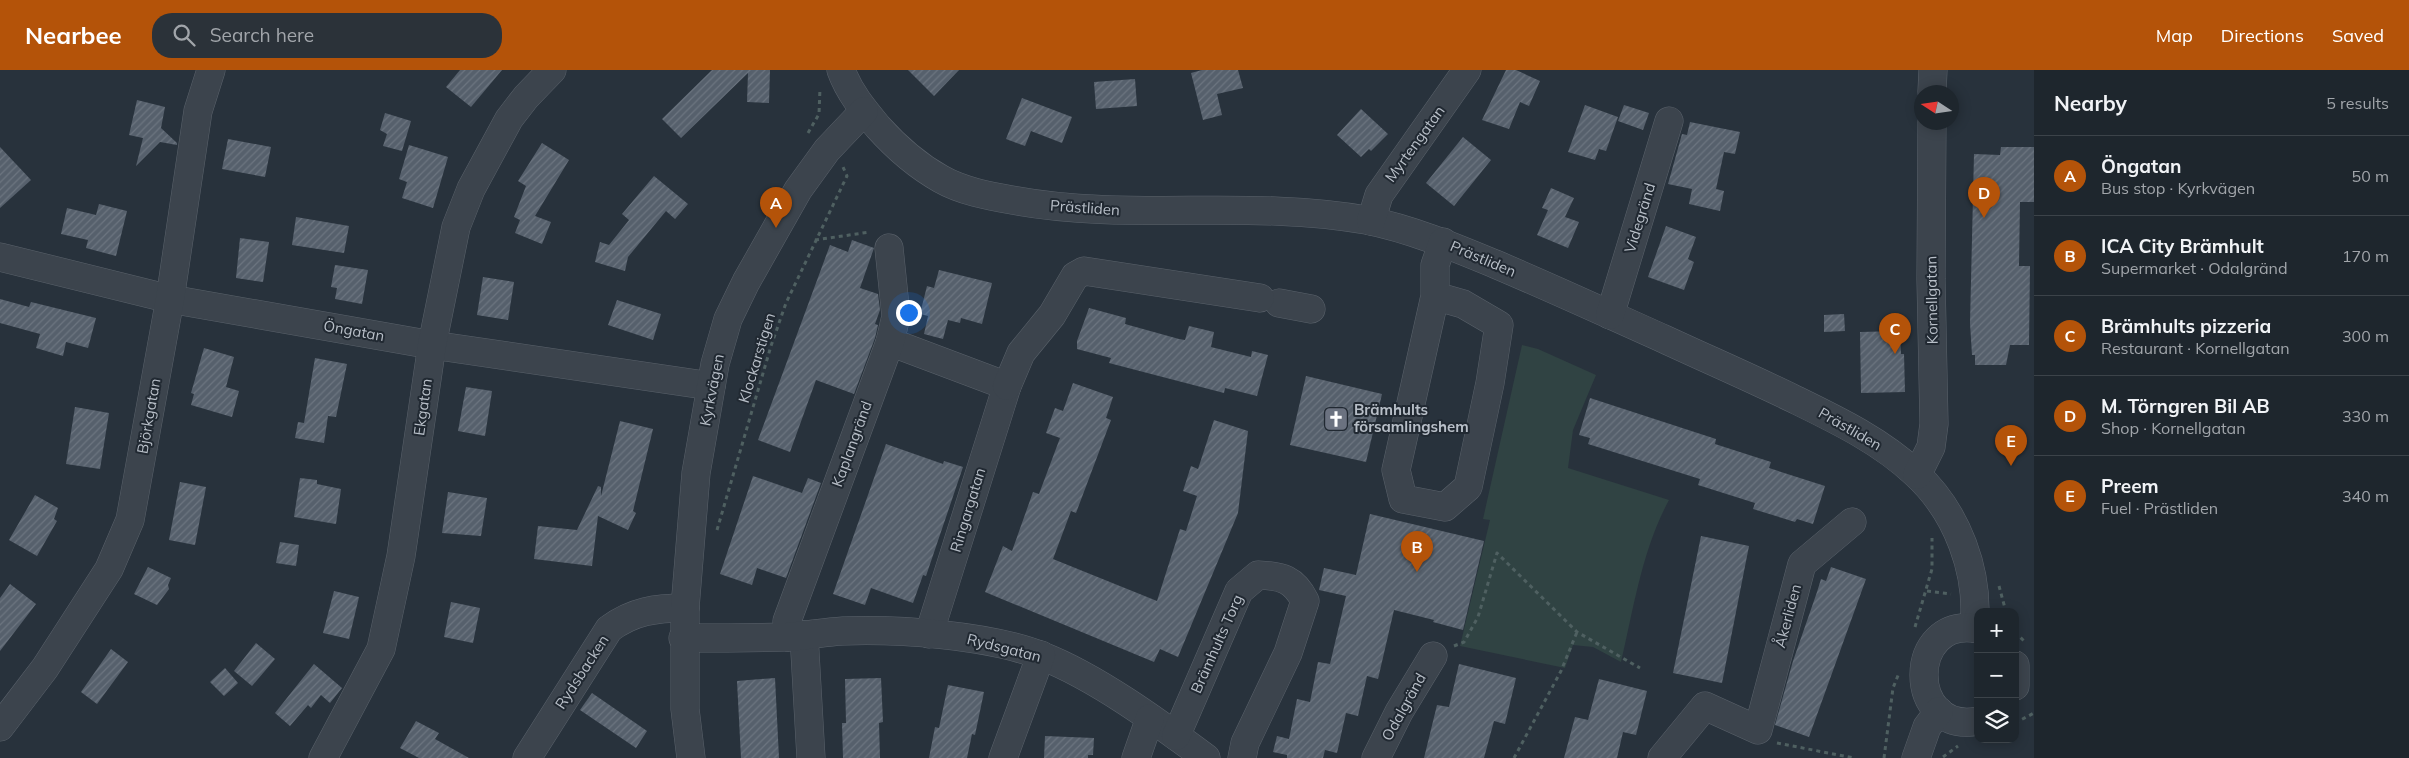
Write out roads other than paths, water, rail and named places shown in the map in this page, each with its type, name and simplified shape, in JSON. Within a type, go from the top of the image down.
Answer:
[{"type":"street","name":"Björkgatan","points":[[0,727],[45,668],[109,569],[130,520],[170,299],[198,111],[211,70]]},
{"type":"street","name":"Ekgatan","points":[[323,758],[382,649],[401,556],[432,345],[456,227],[471,188],[509,120],[526,97],[552,70]]},
{"type":"street","name":"Myrtengatan","points":[[1370,221],[1379,195],[1467,70]]},
{"type":"street","points":[[1932,85],[1933,70]]},
{"type":"street","points":[[830,75],[847,86],[864,111]]},
{"type":"street","name":"Prästliden","points":[[864,111],[898,149],[942,180],[986,195],[1089,211],[1248,210],[1332,215],[1370,221],[1443,242],[1610,315],[1840,421],[1871,440],[1917,475],[1938,499],[1964,546],[1974,594],[1975,608]]},
{"type":"street","name":"Kyrkvägen","points":[[691,758],[685,709],[683,638],[696,473],[712,386],[728,319],[798,190],[827,150],[864,111]]},
{"type":"street","name":"Videgränd","points":[[1610,315],[1669,120]]},
{"type":"street","name":"Kornellgatan","points":[[1917,475],[1931,447],[1934,424],[1931,279],[1932,130]]},
{"type":"street","points":[[1435,296],[1463,304],[1499,325],[1490,383],[1468,487],[1445,507],[1402,499],[1396,470],[1435,296],[1435,265],[1443,242]]},
{"type":"street","name":"Kaplangränd","points":[[796,636],[787,621],[890,342],[896,316],[889,248]]},
{"type":"street","name":"Öngatan","points":[[0,258],[170,299],[432,345],[712,386]]},
{"type":"street","name":"Ringargatan","points":[[929,634],[1007,386],[1021,353],[1052,314],[1076,276],[1084,271],[1270,300],[1312,309]]},
{"type":"street","points":[[890,342],[1007,386]]},
{"type":"street","name":"Åkerliden","points":[[1662,758],[1705,706],[1758,730],[1802,564],[1852,522]]},
{"type":"street","name":"Brämhults Torg","points":[[1176,736],[1238,591],[1258,575],[1278,576],[1298,587],[1305,601],[1288,654],[1246,743],[1242,758]]},
{"type":"street","name":"Rydsbacken","points":[[527,758],[609,630],[623,618],[643,611],[685,608]]},
{"type":"street","points":[[1974,629],[1965,628],[1947,634],[1940,639],[1928,653],[1923,670],[1924,689],[1933,705],[1956,720],[1974,721]]},
{"type":"street","name":"Rydsgatan","points":[[683,638],[796,636],[844,631],[929,634],[975,639],[1041,655],[1084,677],[1150,718],[1206,758]]},
{"type":"street","points":[[796,636],[811,758]]},
{"type":"street","points":[[1003,758],[1041,655]]},
{"type":"street","name":"Odalgränd","points":[[1376,758],[1399,712],[1433,656]]},
{"type":"street","points":[[1916,758],[1927,727],[1940,711]]},
{"type":"street","points":[[1136,758],[1150,718]]},
{"type":"place","name":"M. Törngren Bil AB","points":[[1984,218]]},
{"type":"place","name":"Öngatan","points":[[776,228]]},
{"type":"place","name":"Brämhults pizzeria","points":[[1895,354]]},
{"type":"place","name":"Brämhults församlingshem","points":[[1336,419]]},
{"type":"place","name":"Preem","points":[[2011,466]]},
{"type":"place","name":"ICA City Brämhult","points":[[1417,572]]}]
